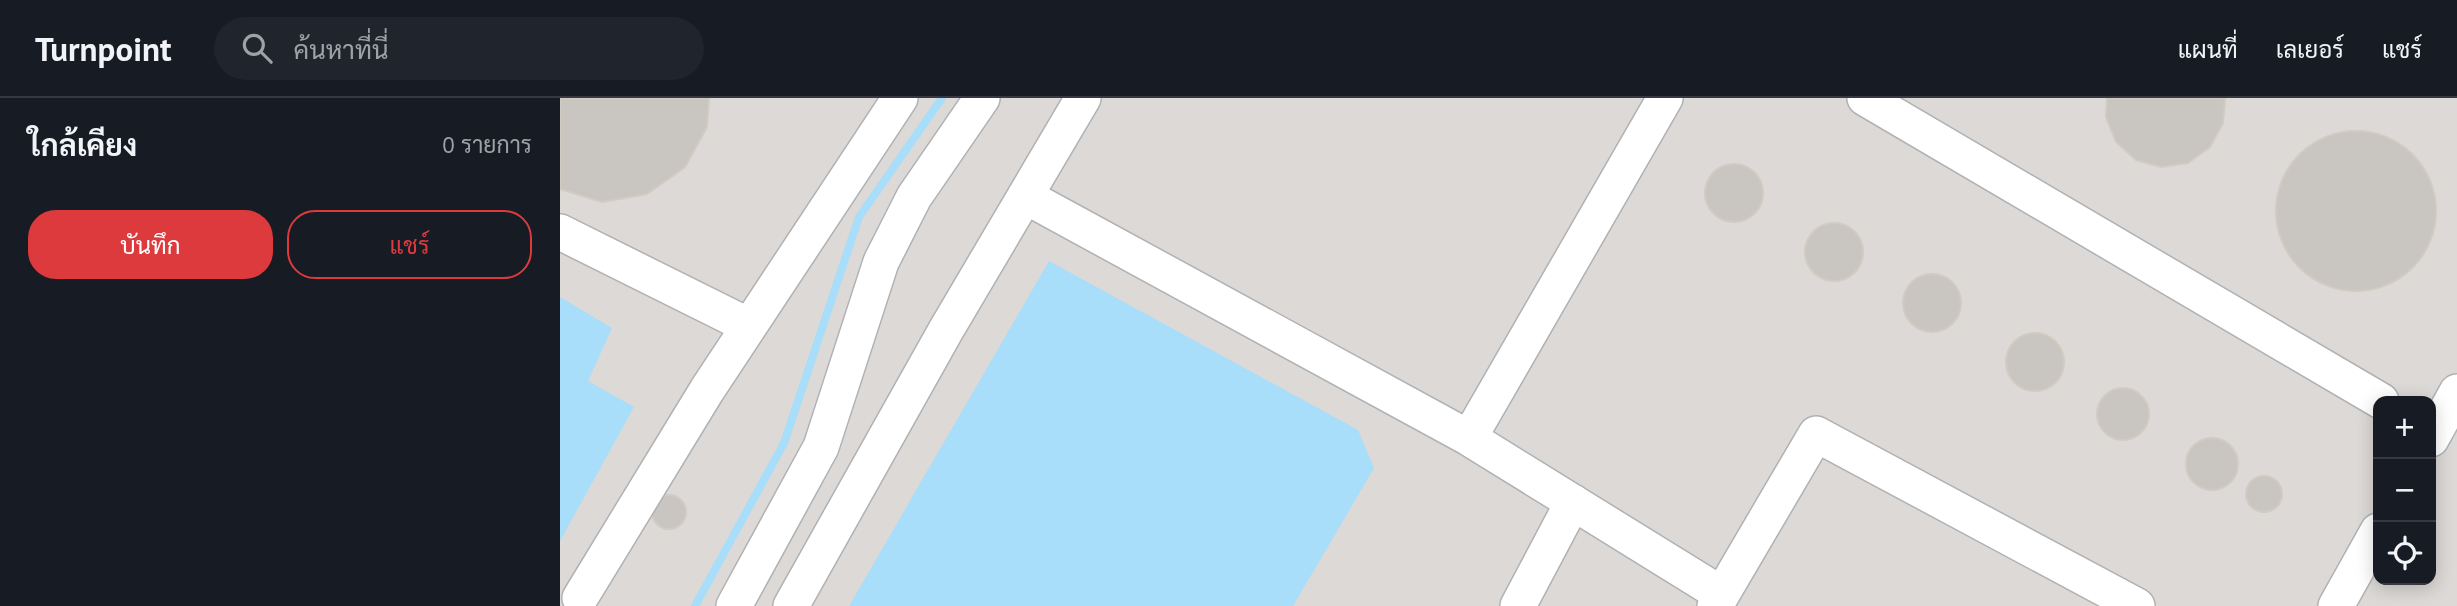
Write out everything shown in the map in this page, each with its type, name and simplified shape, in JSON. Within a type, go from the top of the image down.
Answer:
[{"type":"lane","points":[[577,597],[700,401],[900,98]]},
{"type":"lane","points":[[734,606],[821,447],[881,262],[914,197],[982,98]]},
{"type":"lane","points":[[791,606],[946,330],[1083,98]]},
{"type":"lane","points":[[1469,438],[1665,98]]},
{"type":"lane","points":[[1865,98],[2373,396]]},
{"type":"lane","points":[[1025,196],[1469,438],[1573,502],[1718,600],[1815,434],[2137,606]]},
{"type":"lane","points":[[560,232],[749,326]]},
{"type":"lane","points":[[2436,427],[2457,392]]},
{"type":"lane","points":[[1518,606],[1573,502]]},
{"type":"lane","points":[[2336,606],[2373,540]]},
{"type":"shaded area","points":[[560,98],[2457,98],[2457,606],[560,606]]},
{"type":"water","points":[[1049,261],[1358,430],[1374,468],[1293,606],[849,606]]},
{"type":"water","points":[[560,297],[612,328],[588,381],[634,407],[560,541]]},
{"type":"building","points":[[560,98],[709,98],[707,127],[685,167],[647,194],[602,202],[560,189]]},
{"type":"building","points":[[2107,98],[2225,98],[2223,123],[2210,147],[2188,163],[2161,167],[2136,160],[2116,142],[2106,117]]},
{"type":"building","points":[[2356,131],[2386,137],[2412,155],[2430,181],[2436,211],[2430,241],[2412,267],[2386,285],[2356,291],[2326,285],[2300,267],[2282,241],[2276,211],[2282,181],[2300,155],[2326,137]]},
{"type":"building","points":[[1734,164],[1745,166],[1758,177],[1763,193],[1761,204],[1750,217],[1734,222],[1723,220],[1710,209],[1705,193],[1707,182],[1718,169]]},
{"type":"building","points":[[1834,223],[1845,225],[1858,236],[1863,252],[1861,263],[1850,276],[1834,281],[1823,279],[1810,268],[1805,252],[1807,241],[1818,228]]},
{"type":"building","points":[[1932,274],[1943,276],[1956,287],[1961,303],[1959,314],[1948,327],[1932,332],[1921,330],[1908,319],[1903,303],[1905,292],[1916,279]]},
{"type":"building","points":[[2035,333],[2046,335],[2059,346],[2064,362],[2062,373],[2051,386],[2035,391],[2024,389],[2011,378],[2006,362],[2008,351],[2019,338]]},
{"type":"building","points":[[2123,388],[2133,390],[2141,396],[2147,404],[2147,424],[2141,432],[2133,438],[2123,440],[2113,438],[2105,432],[2099,424],[2097,414],[2099,404],[2105,396],[2113,390]]},
{"type":"building","points":[[2212,438],[2222,440],[2230,446],[2236,454],[2236,474],[2230,482],[2222,488],[2212,490],[2202,488],[2194,482],[2188,474],[2186,464],[2188,454],[2194,446],[2202,440]]},
{"type":"building","points":[[2264,476],[2277,481],[2282,494],[2277,507],[2264,512],[2251,507],[2246,494],[2251,481]]},
{"type":"building","points":[[669,495],[681,500],[686,512],[681,524],[669,529],[657,524],[652,512],[657,500]]},
{"type":"waterway","points":[[695,606],[784,443],[859,217],[942,98]]}]
